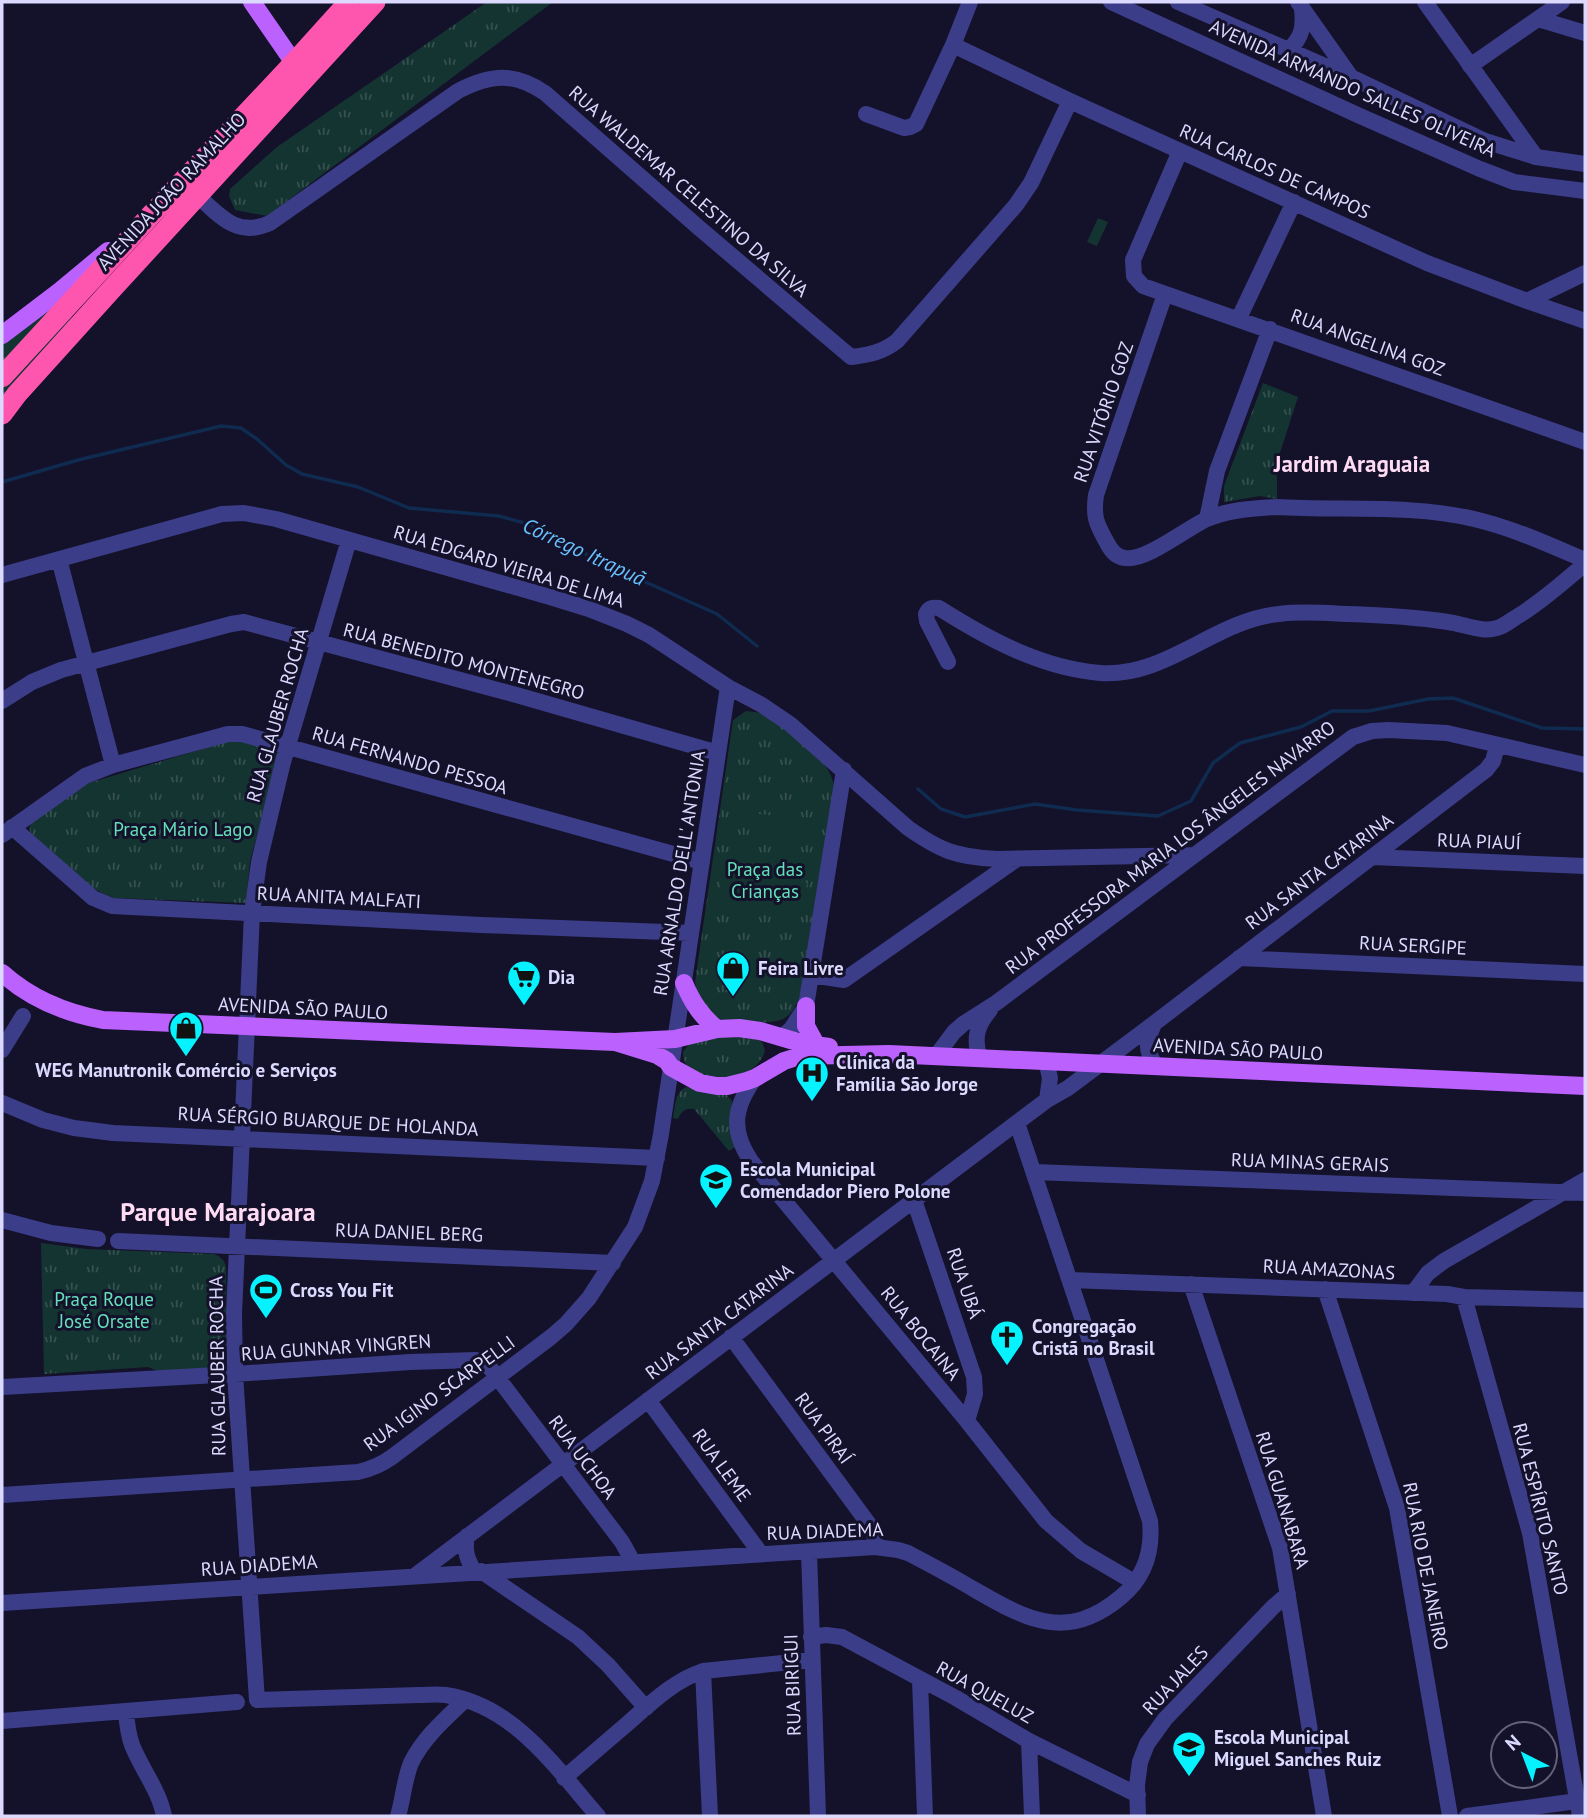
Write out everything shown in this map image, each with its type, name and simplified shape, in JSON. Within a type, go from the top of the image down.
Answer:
[{"type":"highway","name":"AVENIDA JOÃO RAMALHO","points":[[2,377],[349,2]]},
{"type":"highway","name":"AVENIDA JOÃO RAMALHO","points":[[2,414],[17,394],[375,2]]},
{"type":"main road","points":[[252,2],[294,63]]},
{"type":"main road","name":"AVENIDA JOÃO RAMALHO","points":[[2,335],[60,291],[150,215]]},
{"type":"main road","name":"AVENIDA SÃO PAULO","points":[[2,973],[21,989],[45,1003],[103,1020],[615,1042],[675,1039],[717,1029],[748,1029],[817,1046],[888,1054]]},
{"type":"main road","points":[[684,983],[696,1007],[717,1029]]},
{"type":"main road","points":[[806,1006],[806,1026],[817,1046]]},
{"type":"main road","points":[[760,1075],[772,1061],[781,1038]]},
{"type":"main road","name":"AVENIDA SÃO PAULO","points":[[615,1042],[657,1055],[700,1083],[727,1086],[760,1075],[784,1061],[800,1056],[888,1054],[1585,1086]]},
{"type":"street","points":[[866,114],[904,128],[916,124],[970,2]]},
{"type":"street","name":"AVENIDA ARMANDO SALLES OLIVEIRA","points":[[1111,2],[1372,122],[1500,177],[1525,184],[1585,191]]},
{"type":"street","name":"AVENIDA ARMANDO SALLES OLIVEIRA","points":[[1178,2],[1351,77],[1485,141],[1536,157],[1585,164]]},
{"type":"street","points":[[1425,2],[1536,157],[1532,176],[1525,184]]},
{"type":"street","points":[[1470,66],[1562,2]]},
{"type":"street","points":[[1289,50],[1302,32],[1299,4]]},
{"type":"street","points":[[1299,4],[1351,77]]},
{"type":"street","points":[[1538,19],[1585,33]]},
{"type":"street","name":"RUA CARLOS DE CAMPOS","points":[[953,45],[1427,263],[1527,302],[1585,321]]},
{"type":"street","name":"RUA WALDEMAR CELESTINO DA SILVA","points":[[198,196],[234,225],[252,229],[261,227],[458,90],[494,78],[520,80],[545,93],[851,357],[885,350],[897,341],[1016,205],[1031,183],[1070,100]]},
{"type":"street","points":[[1500,177],[1495,162],[1506,133],[1506,117]]},
{"type":"street","name":"RUA ANGELINA GOZ","points":[[1180,151],[1133,260],[1134,276],[1143,286],[1585,442]]},
{"type":"street","points":[[1239,318],[1294,202]]},
{"type":"street","points":[[1527,302],[1585,273]]},
{"type":"street","name":"RUA VITÓRIO GOZ","points":[[1165,293],[1096,495],[1094,520],[1111,551],[1130,558],[1149,552],[1207,519],[1256,508],[1416,510],[1475,519],[1513,530],[1585,562]]},
{"type":"street","points":[[1207,519],[1217,471],[1270,329]]},
{"type":"street","name":"RUA EDGARD VIEIRA DE LIMA","points":[[2,575],[222,514],[257,515],[589,609],[627,624],[649,635],[790,724],[908,828],[950,853],[968,857],[1017,859],[1194,855]]},
{"type":"street","name":"RUA GLAUBER ROCHA","points":[[349,540],[287,746],[258,862],[251,913],[234,1314],[235,1374],[257,1700],[419,1695],[444,1695],[465,1700]]},
{"type":"street","points":[[58,559],[113,765]]},
{"type":"street","points":[[948,662],[927,621],[926,614],[934,607],[1025,655],[1073,670],[1103,673],[1135,670],[1159,663],[1242,623],[1275,614],[1300,612],[1378,615],[1479,628],[1499,628],[1536,605],[1585,562]]},
{"type":"street","name":"RUA BENEDITO MONTENEGRO","points":[[2,701],[45,676],[244,622],[718,753]]},
{"type":"street","name":"RUA ARNALDO DELL' ANTONIA","points":[[671,1066],[728,687]]},
{"type":"street","name":"RUA PROFESSORA MARIA LOS ÂNGELES NAVARRO","points":[[936,1056],[963,1024],[996,1003],[1353,737],[1372,731],[1389,730],[1447,733],[1585,765]]},
{"type":"street","name":"RUA FERNANDO PESSOA","points":[[7,831],[85,776],[113,765],[228,734],[242,734],[702,862]]},
{"type":"street","name":"RUA SANTA CATARINA","points":[[416,1575],[1047,1100],[1068,1088],[1156,1022],[1486,770],[1493,761],[1497,746]]},
{"type":"street","points":[[781,1038],[791,1029],[806,1006],[844,770]]},
{"type":"street","name":"RUA ANITA MALFATI","points":[[7,831],[102,903],[128,908],[691,933]]},
{"type":"street","points":[[968,857],[974,867],[975,877],[970,893]]},
{"type":"street","name":"RUA PIAUÍ","points":[[1372,857],[1585,866]]},
{"type":"street","points":[[811,975],[844,980],[1017,859]]},
{"type":"street","name":"RUA SERGIPE","points":[[1239,958],[1585,974]]},
{"type":"street","name":"RUA PROFESSORA MARIA LOS ÂNGELES NAVARRO","points":[[980,1058],[976,1041],[978,1028],[996,1003]]},
{"type":"street","points":[[2,1051],[23,1016]]},
{"type":"street","points":[[1156,1022],[1148,1038],[1148,1048],[1150,1058],[1156,1066]]},
{"type":"street","points":[[1046,1061],[1050,1078],[1047,1100]]},
{"type":"street","name":"RUA IGINO SCARPELLI","points":[[2,1495],[358,1472],[377,1466],[392,1457],[551,1337],[589,1298],[635,1227],[652,1181],[671,1066]]},
{"type":"street","name":"RUA BOCAINA","points":[[760,1075],[744,1095],[738,1111],[738,1134],[751,1161],[967,1421],[1046,1521],[1081,1551],[1134,1583]]},
{"type":"street","name":"RUA SÉRGIO BUARQUE DE HOLANDA","points":[[2,1103],[43,1120],[74,1128],[113,1133],[657,1158]]},
{"type":"street","name":"RUA DIADEMA","points":[[2,1602],[875,1547],[908,1553],[1008,1609],[1035,1621],[1070,1622],[1089,1618],[1106,1610],[1126,1593],[1147,1563],[1152,1537],[1150,1521],[1017,1123]]},
{"type":"street","name":"RUA MINAS GERAIS","points":[[1034,1172],[1585,1194]]},
{"type":"street","points":[[1413,1293],[1428,1273],[1444,1261],[1585,1180]]},
{"type":"street","name":"RUA UBÁ","points":[[915,1200],[974,1377],[975,1394],[967,1421]]},
{"type":"street","points":[[2,1220],[51,1233],[98,1239]]},
{"type":"street","name":"RUA DANIEL BERG","points":[[118,1241],[613,1263]]},
{"type":"street","points":[[1444,1261],[1441,1278],[1447,1294]]},
{"type":"street","name":"RUA AMAZONAS","points":[[1070,1280],[1585,1300]]},
{"type":"street","name":"RUA GUANABARA","points":[[1191,1284],[1277,1539],[1324,1816]]},
{"type":"street","name":"RUA RIO DE JANEIRO","points":[[1325,1289],[1397,1508],[1450,1816]]},
{"type":"street","name":"RUA ESPÍRITO SANTO","points":[[1464,1297],[1530,1533],[1579,1808]]},
{"type":"street","name":"RUA PIRAÍ","points":[[731,1337],[874,1531],[875,1547]]},
{"type":"street","name":"RUA GUNNAR VINGREN","points":[[2,1387],[476,1360],[491,1368],[497,1378]]},
{"type":"street","name":"RUA UCHOA","points":[[497,1378],[622,1542],[633,1562]]},
{"type":"street","name":"RUA LEME","points":[[648,1400],[761,1554]]},
{"type":"street","points":[[467,1536],[466,1555],[477,1571],[578,1637],[646,1708]]},
{"type":"street","name":"RUA BIRIGUI","points":[[809,1552],[818,1816]]},
{"type":"street","points":[[530,1605],[532,1569]]},
{"type":"street","name":"RUA JALES","points":[[1138,1816],[1140,1762],[1147,1744],[1165,1719],[1288,1594]]},
{"type":"street","name":"RUA QUELUZ","points":[[811,1637],[842,1637],[1029,1741],[1138,1795]]},
{"type":"street","points":[[564,1778],[688,1676],[703,1671],[812,1660]]},
{"type":"street","points":[[703,1671],[710,1816]]},
{"type":"street","points":[[920,1680],[925,1816]]},
{"type":"street","points":[[398,1816],[411,1763],[425,1741],[465,1700],[499,1714],[531,1740],[598,1816]]},
{"type":"street","points":[[2,1721],[237,1702]]},
{"type":"street","points":[[126,1712],[128,1735],[160,1799],[164,1816]]},
{"type":"street","points":[[1029,1741],[1032,1816]]},
{"type":"street","points":[[1467,1816],[1579,1808]]},
{"type":"green space","points":[[487,2],[553,2],[267,216],[235,210],[229,196],[230,189],[277,147]]},
{"type":"green space","points":[[1098,218],[1108,222],[1097,246],[1087,242]]},
{"type":"green space","points":[[47,311],[74,318],[2,406],[2,345]]},
{"type":"green space","points":[[1263,383],[1298,397],[1277,462],[1277,499],[1260,496],[1224,502],[1224,486]]},
{"type":"green space","name":"Praça das Crianças","points":[[746,711],[762,713],[772,718],[800,740],[819,757],[834,787],[799,1000],[785,1018],[761,1023],[728,1021],[713,1017],[701,1001],[695,982],[733,720]]},
{"type":"green space","name":"Praça Mário Lago","points":[[229,741],[241,741],[280,752],[250,861],[246,903],[114,898],[81,880],[32,836],[30,827],[33,820],[89,783]]},
{"type":"green space","points":[[752,813],[796,819],[792,847],[748,841]]},
{"type":"green space","points":[[722,871],[807,883],[802,915],[717,904]]},
{"type":"green space","points":[[726,1036],[753,1037],[762,1042],[765,1050],[759,1062],[749,1071],[721,1078],[706,1077],[694,1072],[686,1064],[683,1052],[689,1044]]},
{"type":"green space","points":[[686,1087],[726,1094],[732,1101],[735,1147],[729,1151],[694,1109],[684,1111],[678,1119],[673,1118],[678,1096]]},
{"type":"green space","name":"Praça Roque José Orsate","points":[[41,1243],[86,1249],[219,1256],[226,1268],[227,1355],[223,1364],[213,1368],[158,1371],[148,1367],[44,1374]]},
{"type":"green space","points":[[150,1278],[151,1325],[125,1326],[124,1279]]},
{"type":"waterway","name":"Córrego Itrapuã","points":[[2,482],[78,460],[221,426],[241,428],[286,465],[302,474],[358,487],[409,508],[499,516],[528,524],[603,563],[717,614],[757,646]]},
{"type":"waterway","name":"Córrego Itrapuã","points":[[918,789],[941,809],[965,817],[1035,804],[1158,816],[1191,801],[1213,763],[1240,743],[1301,727],[1332,711],[1369,711],[1428,699],[1453,698],[1542,728],[1585,729]]},
{"type":"place","name":"Feira Livre","points":[[733,998]]},
{"type":"place","name":"Dia","points":[[524,1007]]},
{"type":"place","name":"WEG Manutronik Comércio e Serviços","points":[[186,1058]]},
{"type":"place","name":"Clínica da Família São Jorge","points":[[812,1103]]},
{"type":"place","name":"Escola Municipal Comendador Piero Polone","points":[[716,1210]]},
{"type":"place","name":"Cross You Fit","points":[[266,1320]]},
{"type":"place","name":"Congregação Cristã no Brasil","points":[[1007,1367]]},
{"type":"place","name":"Escola Municipal Miguel Sanches Ruiz","points":[[1189,1778]]},
{"type":"district","name":"Jardim Araguaia","points":[[1352,464]]},
{"type":"district","name":"Parque Marajoara","points":[[218,1212]]}]
